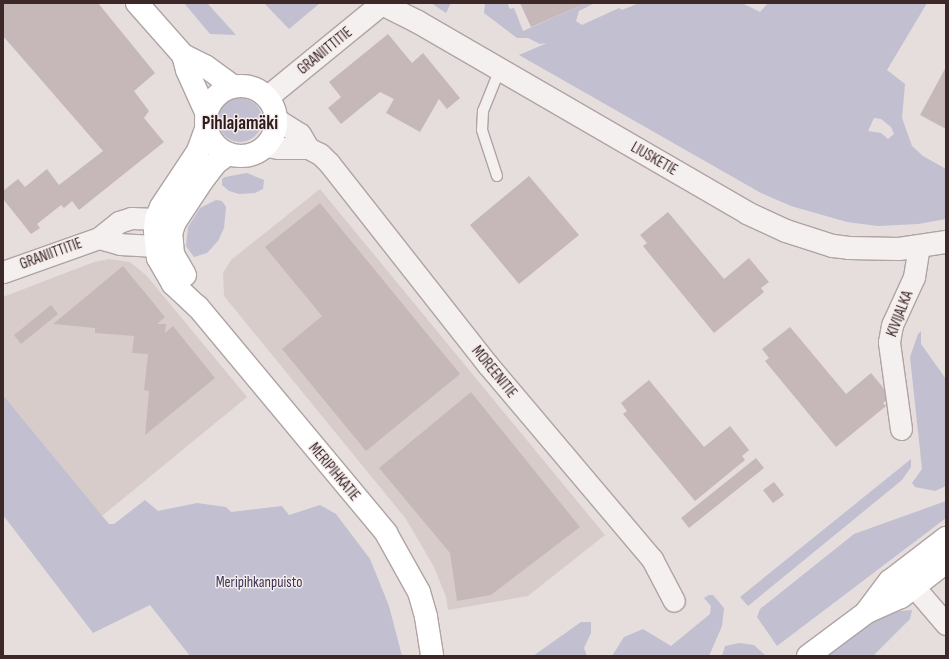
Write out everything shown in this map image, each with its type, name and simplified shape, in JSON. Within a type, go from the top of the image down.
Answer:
[{"type":"main road","points":[[137,3],[183,55],[205,66],[233,86],[251,87],[268,97],[276,119],[275,129],[266,146],[253,154],[240,156],[228,154],[219,149],[210,139],[206,121],[183,55]]},
{"type":"main road","points":[[161,233],[161,207],[198,151],[214,98],[233,86]]},
{"type":"main road","points":[[161,233],[181,211],[197,187],[217,162],[228,154]]},
{"type":"main road","name":"MERIPIHKATIE","points":[[161,233],[168,277],[181,294],[198,308],[386,533],[419,592],[426,617],[432,656]]},
{"type":"main road","points":[[867,612],[890,581],[946,538]]},
{"type":"main road","points":[[808,656],[867,612],[901,597],[945,567]]},
{"type":"street","name":"LIUSKETIE","points":[[382,3],[500,69],[747,212],[786,231],[844,247],[876,250],[919,247],[946,242]]},
{"type":"street","name":"GRANIITTITIE","points":[[268,97],[382,3]]},
{"type":"street","name":"MOREENITIE","points":[[276,119],[300,134],[308,148],[320,154],[330,163],[496,374],[652,559],[674,601]]},
{"type":"street","points":[[266,146],[279,148],[308,148]]},
{"type":"street","name":"GRANIITTITIE","points":[[3,272],[99,238],[119,222],[131,218],[161,233]]},
{"type":"street","name":"KIVIJALKA","points":[[901,429],[889,342],[892,325],[914,277],[919,247]]},
{"type":"street","points":[[945,567],[918,559],[914,588],[946,624]]},
{"type":"lane","points":[[497,176],[482,130],[483,111],[500,69]]},
{"type":"shaded area","points":[[320,189],[605,535],[528,596],[448,610],[446,597],[434,567],[406,519],[224,296],[223,273],[231,260]]},
{"type":"shaded area","points":[[109,259],[130,262],[146,275],[247,397],[102,516],[3,395],[3,297],[94,262]]},
{"type":"green space","points":[[184,3],[207,3],[236,35],[210,34]]},
{"type":"green space","points":[[264,3],[320,3],[289,29]]},
{"type":"green space","points":[[431,3],[451,3],[446,13]]},
{"type":"green space","points":[[485,3],[507,3],[510,9],[514,8],[523,31],[586,3],[595,3],[579,11],[576,21],[582,25],[619,8],[622,10],[639,3],[742,3],[760,12],[768,3],[927,3],[887,70],[905,84],[902,118],[912,146],[923,156],[946,169],[946,219],[918,224],[878,226],[847,222],[791,206],[761,193],[519,55],[547,43],[540,44],[528,38],[517,38],[484,13]],"holes":[[[874,118],[881,119],[891,127],[894,134],[888,139],[881,133],[868,131]]]},
{"type":"green space","points":[[244,98],[249,99],[256,104],[261,111],[261,129],[256,136],[249,141],[236,142],[231,141],[224,136],[219,129],[218,116],[219,111],[224,104],[231,99]]},
{"type":"green space","points":[[247,173],[264,180],[263,189],[255,193],[239,194],[229,191],[222,185],[222,179],[225,177]]},
{"type":"green space","points":[[216,200],[222,201],[226,207],[224,228],[218,241],[207,253],[194,257],[186,246],[188,227],[200,208]]},
{"type":"green space","points":[[921,331],[921,344],[946,379],[946,486],[935,491],[915,487],[912,483],[922,469],[910,357],[918,334]]},
{"type":"green space","name":"Meripihkanpuisto","points":[[3,395],[109,524],[114,524],[145,500],[158,511],[197,503],[226,507],[231,512],[282,506],[289,515],[320,505],[336,514],[370,559],[389,606],[402,656],[190,656],[150,605],[93,633],[3,515]]},
{"type":"green space","points":[[911,459],[911,467],[902,480],[748,606],[740,597]]},
{"type":"green space","points":[[946,501],[946,518],[777,646],[757,617],[760,609],[854,534]]},
{"type":"green space","points":[[709,595],[713,595],[724,608],[722,626],[709,656],[612,656],[624,637],[643,629],[671,646],[710,614],[711,606],[704,598]]},
{"type":"green space","points":[[912,610],[910,619],[873,656],[823,656],[871,619],[888,612]]},
{"type":"green space","points":[[581,622],[591,622],[591,633],[584,648],[587,656],[533,656]]},
{"type":"green space","points":[[739,643],[754,645],[766,656],[722,656],[725,646]]},
{"type":"building","points":[[3,3],[98,3],[155,73],[134,91],[149,111],[144,118],[164,142],[79,210],[72,201],[64,208],[61,205],[37,224],[40,228],[31,234],[3,199],[3,191],[18,179],[25,187],[47,169],[59,185],[103,151],[3,36]]},
{"type":"building","points":[[520,3],[586,3],[531,27]]},
{"type":"building","points":[[388,34],[412,63],[423,53],[460,98],[447,109],[439,99],[420,132],[386,113],[394,99],[380,92],[341,124],[328,108],[341,97],[329,82]]},
{"type":"building","points":[[946,67],[946,129],[920,115]]},
{"type":"building","points":[[529,176],[579,235],[519,284],[470,225]]},
{"type":"building","points":[[320,203],[460,374],[366,451],[282,349],[322,316],[265,247]]},
{"type":"building","points":[[668,212],[724,279],[749,258],[769,282],[761,288],[764,292],[714,333],[643,246],[647,243],[640,235]]},
{"type":"building","points":[[123,266],[165,317],[157,324],[166,324],[165,333],[173,326],[215,378],[145,435],[149,391],[144,390],[148,354],[132,353],[134,336],[95,333],[95,328],[53,324]]},
{"type":"building","points":[[51,305],[58,314],[21,344],[14,335]]},
{"type":"building","points":[[790,327],[846,394],[871,373],[891,397],[883,403],[886,406],[836,447],[765,361],[769,358],[762,349]]},
{"type":"building","points":[[649,380],[704,447],[730,426],[749,450],[742,456],[745,460],[695,501],[623,414],[627,411],[621,403]]},
{"type":"building","points":[[471,392],[580,527],[491,595],[457,601],[450,553],[379,468]]},
{"type":"building","points":[[756,458],[764,468],[689,528],[681,518]]},
{"type":"building","points":[[774,482],[784,495],[773,503],[763,490]]},
{"type":"district","name":"Pihlajamäki","points":[[240,124]]}]
